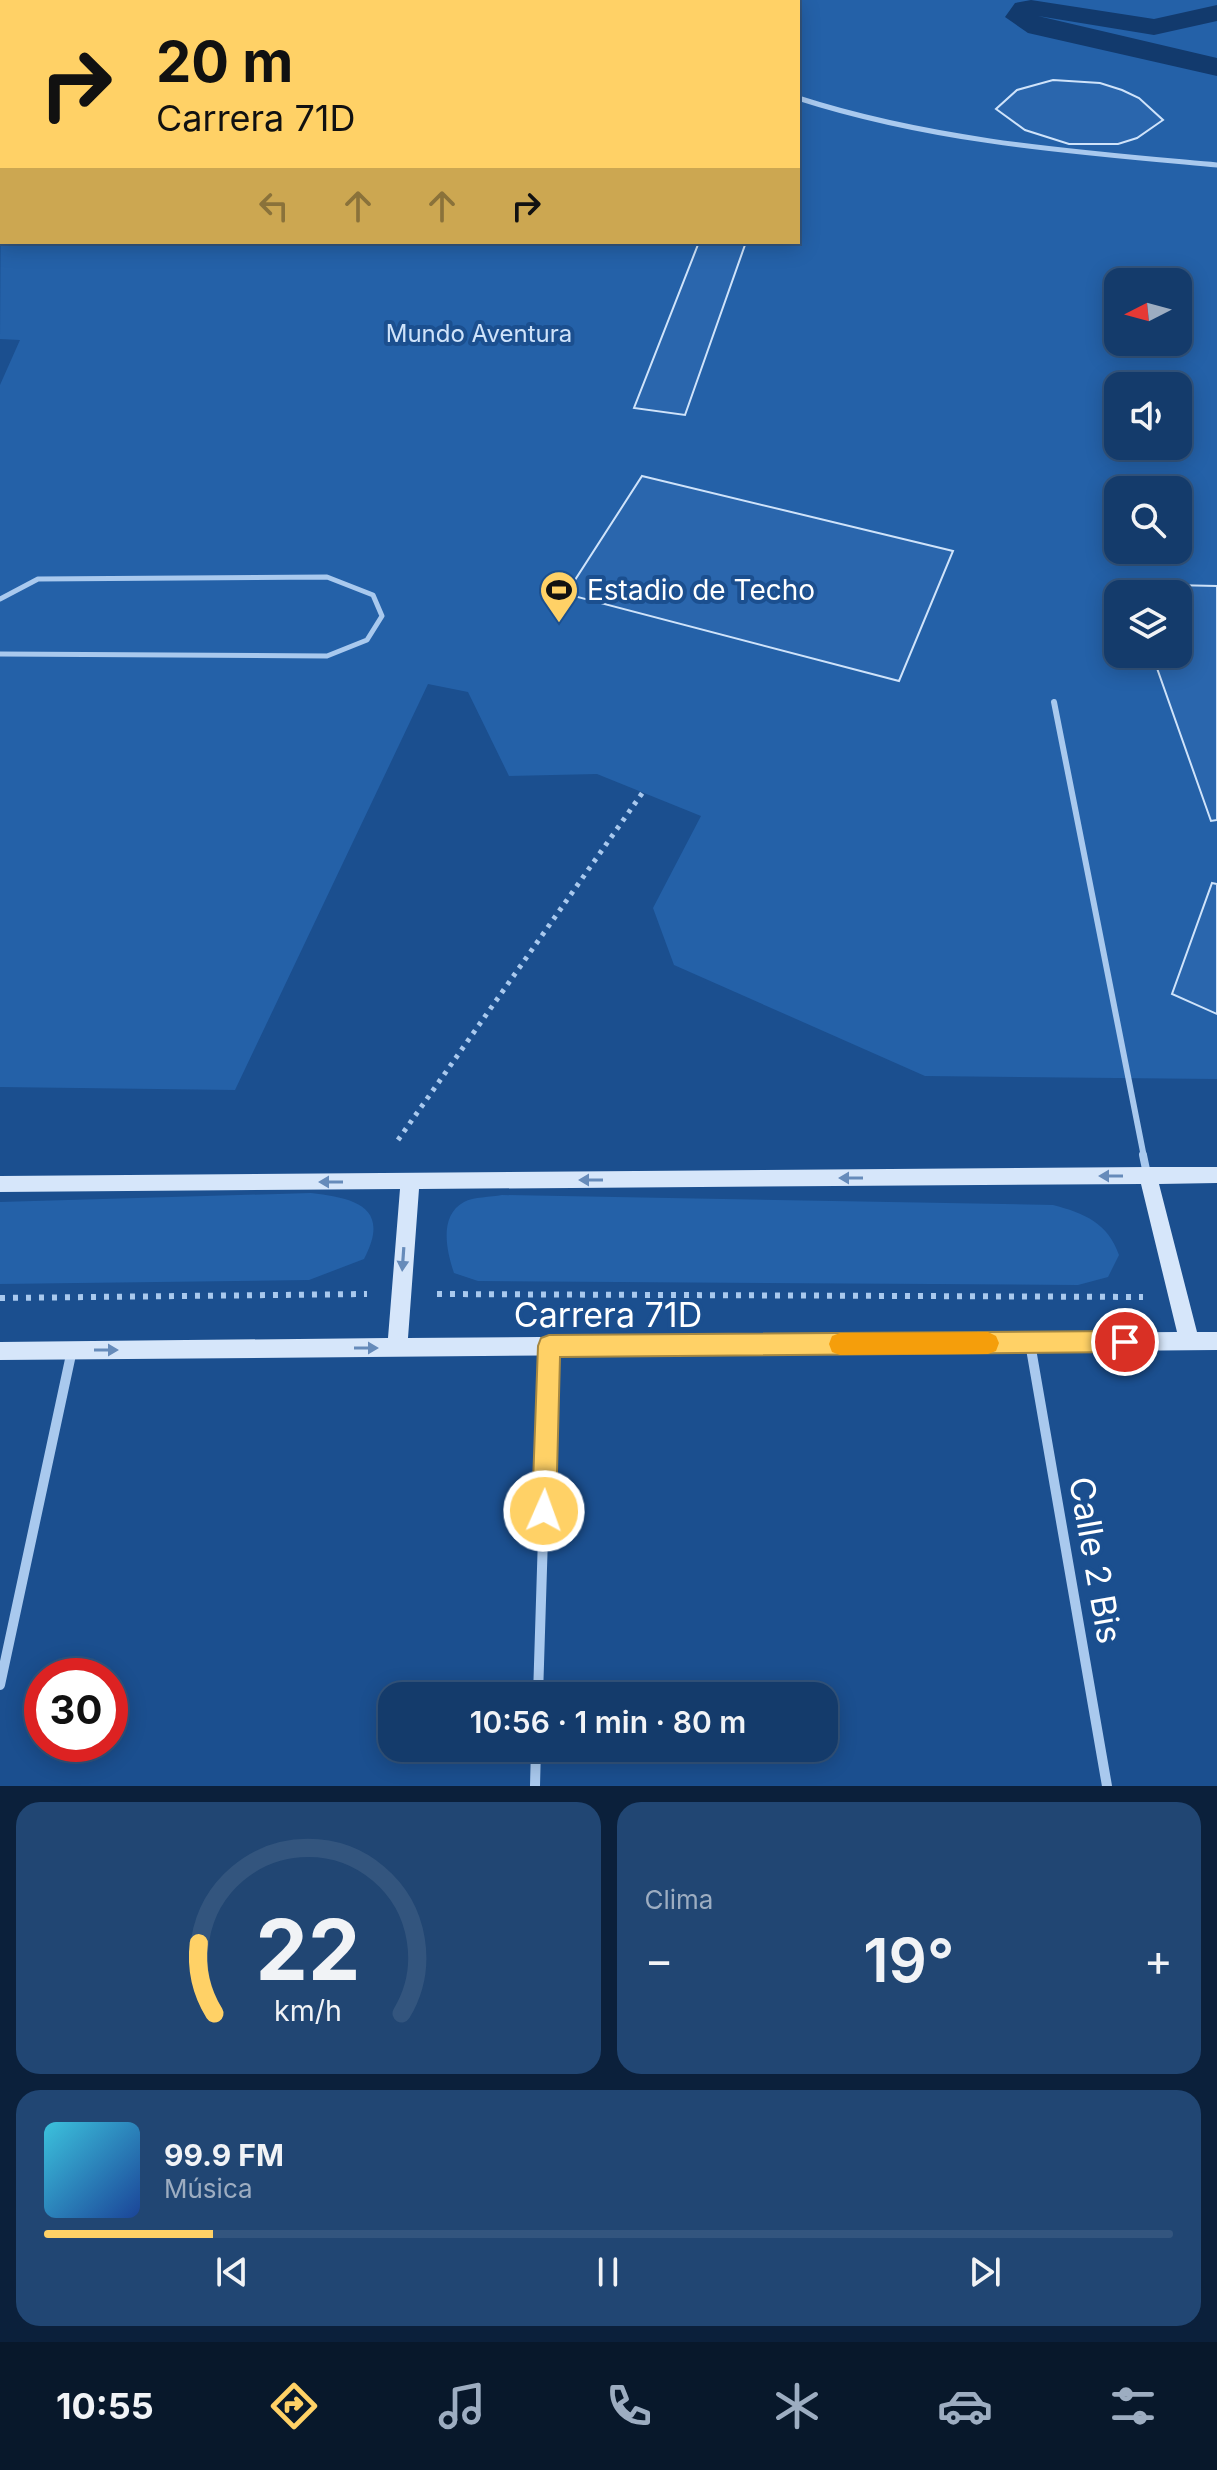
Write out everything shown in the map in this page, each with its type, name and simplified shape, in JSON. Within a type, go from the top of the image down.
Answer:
[{"type":"street","points":[[800,99],[854,119],[917,133],[1217,165]]},
{"type":"street","points":[[1148,1175],[1189,1341]]},
{"type":"street","points":[[0,1184],[1217,1175]]},
{"type":"street","points":[[397,1347],[410,1181]]},
{"type":"street","name":"Carrera 71D","points":[[0,1351],[1217,1341]]},
{"type":"street","name":"Calle 2 Bis","points":[[1030,1343],[1107,1786]]},
{"type":"street","points":[[538,1682],[549,1346]]},
{"type":"street","points":[[0,1685],[72,1350]]},
{"type":"street","points":[[535,1786],[536,1762]]},
{"type":"lane","points":[[0,599],[38,579],[327,577],[373,595],[382,616],[367,640],[327,656],[0,654]]},
{"type":"lane","points":[[1054,702],[1148,1175]]},
{"type":"path","points":[[398,1140],[643,792]]},
{"type":"path","points":[[0,1298],[401,1294],[1178,1297]]},
{"type":"green space","name":"Estadio de Techo","points":[[800,0],[1217,0],[1217,1079],[925,1076],[674,965],[653,908],[701,816],[597,774],[509,776],[468,692],[428,684],[235,1090],[0,1087],[0,385],[20,340],[0,339],[1,244],[800,244]]},
{"type":"green space","points":[[311,1193],[354,1202],[371,1216],[371,1241],[364,1259],[309,1280],[0,1284],[0,1202]]},
{"type":"green space","points":[[502,1195],[1053,1205],[1094,1221],[1108,1235],[1119,1255],[1108,1277],[1078,1285],[478,1281],[454,1273],[447,1245],[450,1216],[468,1200]]},
{"type":"building","points":[[1053,80],[1100,83],[1122,90],[1139,98],[1163,120],[1137,138],[1118,144],[1069,144],[1025,130],[996,109],[1017,90]]},
{"type":"building","points":[[698,244],[745,244],[685,415],[634,408]]},
{"type":"building","points":[[642,476],[953,551],[899,681],[566,594]]},
{"type":"building","points":[[1192,585],[1217,586],[1217,820],[1211,821],[1157,668],[1192,668]]},
{"type":"building","points":[[1212,883],[1217,884],[1217,1014],[1172,994]]},
{"type":"waterway","points":[[1217,13],[1154,27],[1042,7],[1025,9],[1019,17],[1038,27],[1217,67]]},
{"type":"slow traffic","points":[[840,1344],[988,1343]]},
{"type":"place","name":"Estadio de Techo","points":[[559,624]]},
{"type":"route","points":[[544,1511],[549,1346],[1125,1342]]},
{"type":"park label","name":"Mundo Aventura","points":[[479,333]]}]
